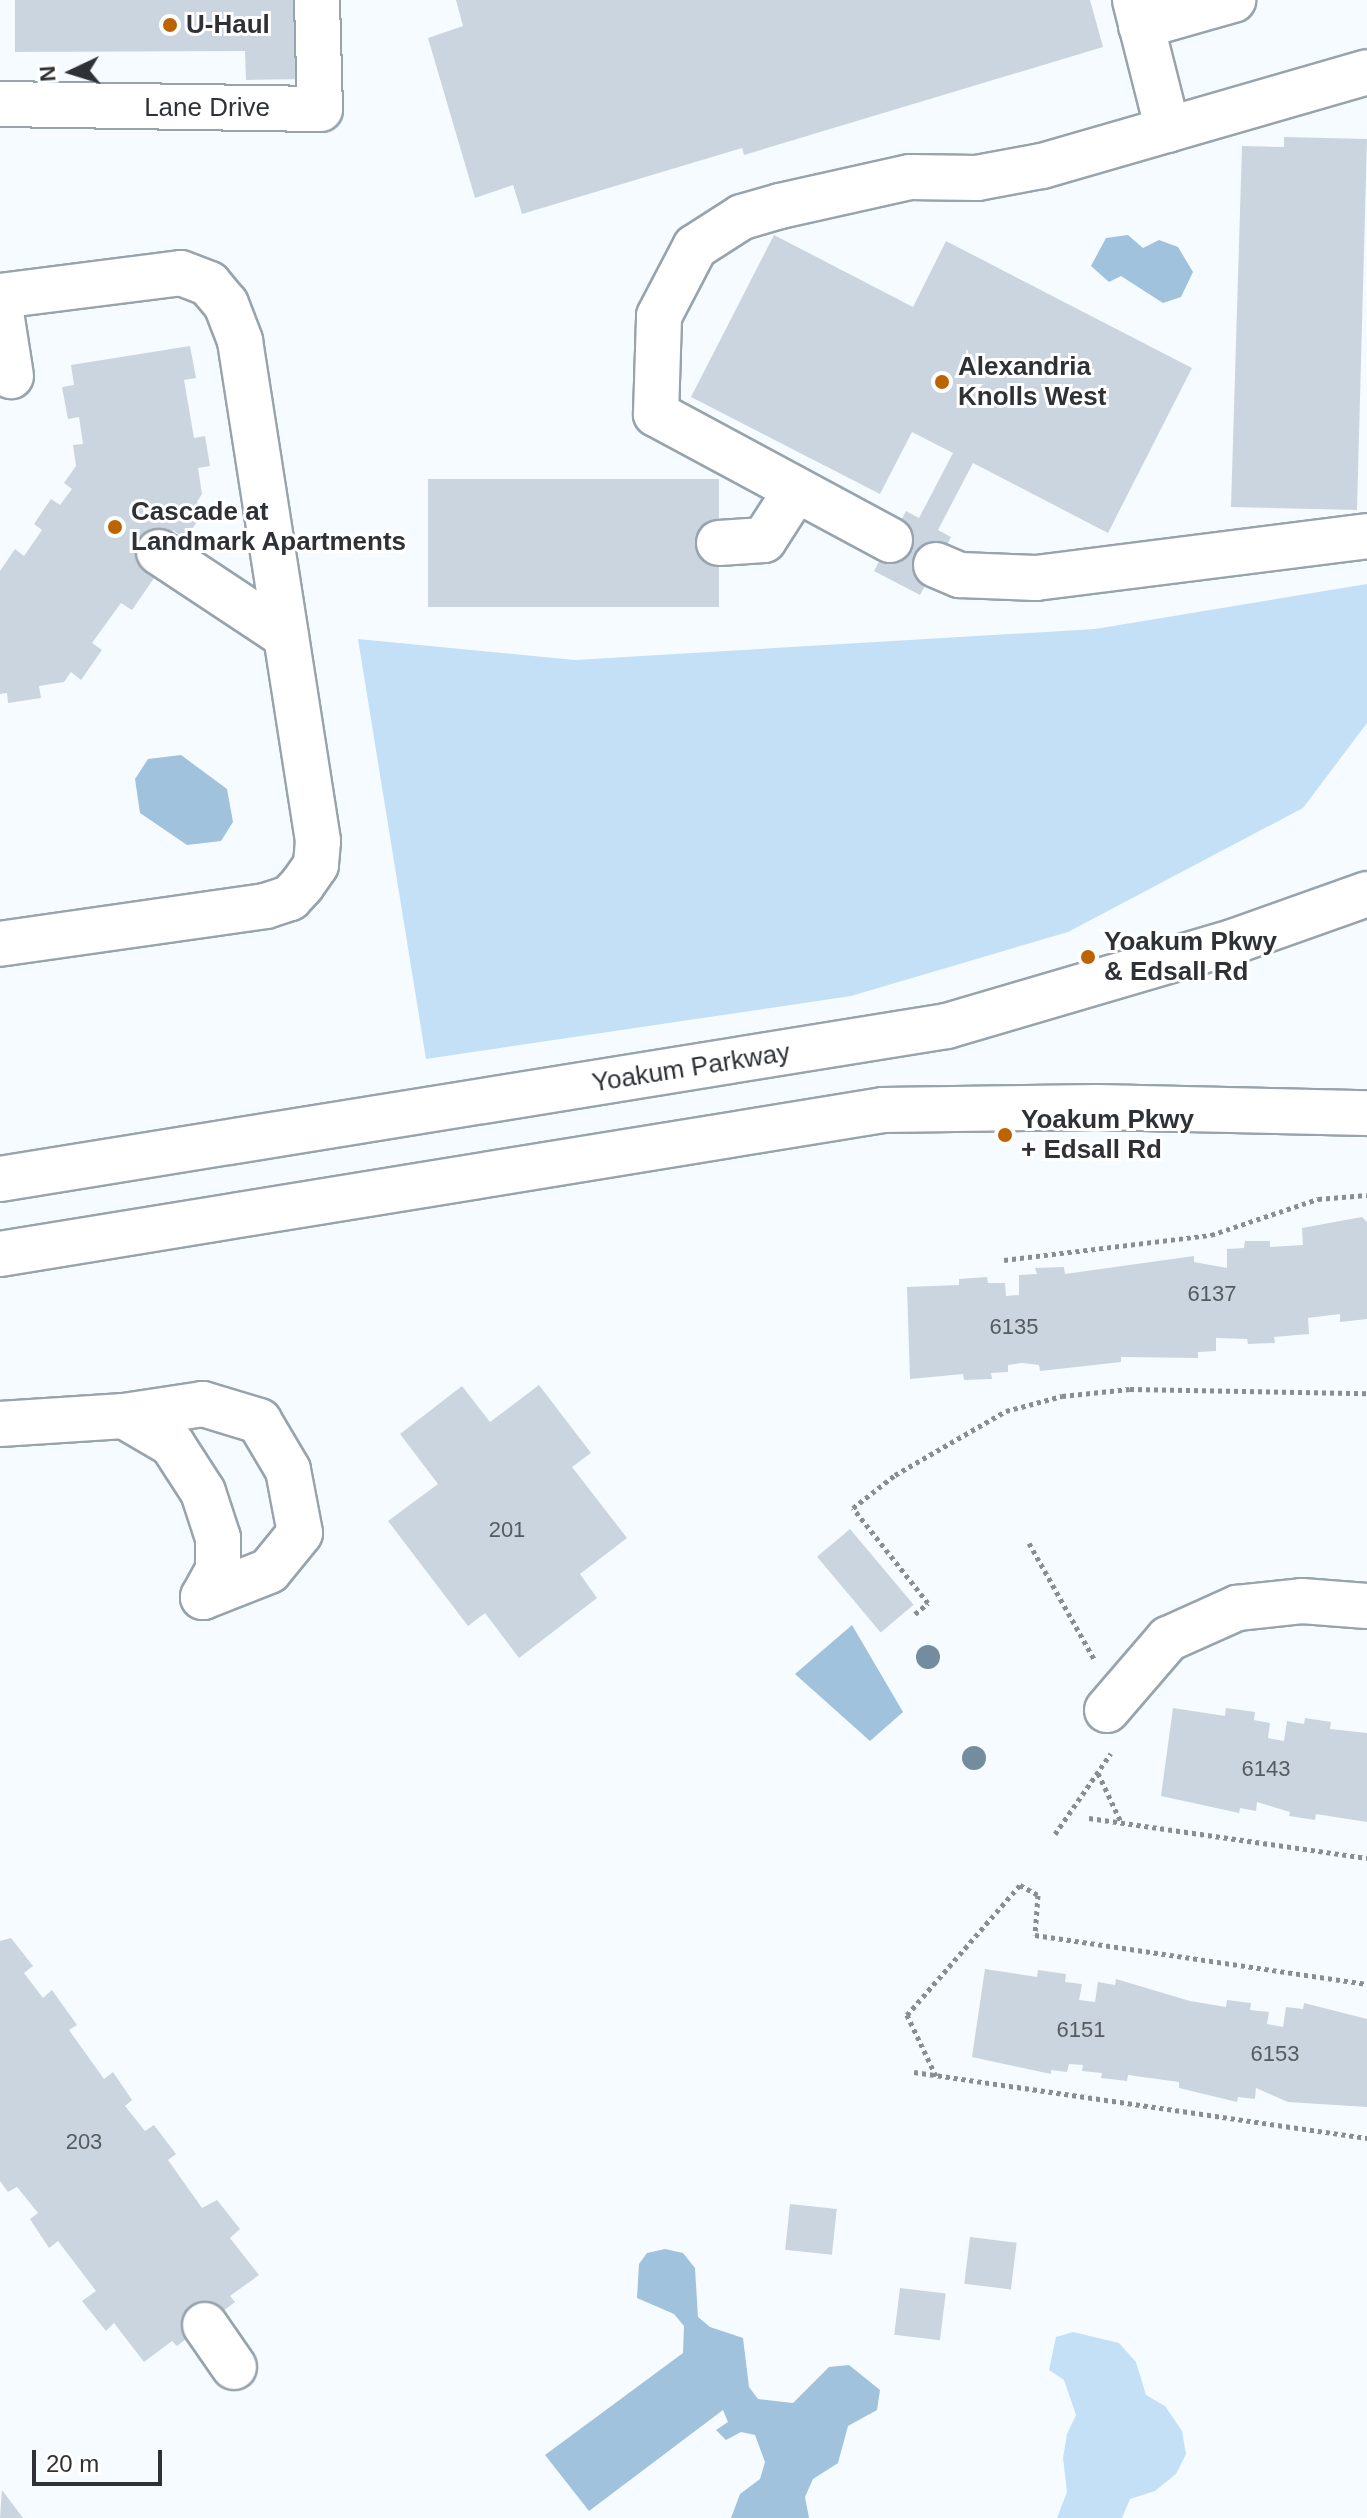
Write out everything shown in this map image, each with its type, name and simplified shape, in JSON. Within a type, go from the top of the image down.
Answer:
[{"type":"street","name":"Lane Drive","points":[[0,104],[320,109],[317,0]]},
{"type":"street","points":[[1168,130],[1138,13],[1233,0]]},
{"type":"street","points":[[890,540],[656,414],[659,316],[695,247],[742,217],[780,206],[910,177],[997,175],[1168,130],[1367,72]]},
{"type":"street","points":[[0,296],[181,273],[209,284],[226,304],[240,341],[316,816],[316,865],[290,898],[266,906],[0,944]]},
{"type":"street","points":[[0,306],[11,376]]},
{"type":"street","points":[[719,543],[764,540],[796,490]]},
{"type":"street","points":[[936,565],[960,575],[1036,578],[1367,536]]},
{"type":"street","points":[[159,552],[286,636]]},
{"type":"street","name":"Yoakum Parkway","points":[[0,1179],[947,1026],[1235,941],[1367,894]]},
{"type":"street","points":[[0,1254],[883,1110],[1097,1107],[1367,1113]]},
{"type":"street","points":[[0,1424],[124,1416],[203,1404],[259,1421],[288,1470],[300,1533],[269,1571],[203,1597],[218,1570],[218,1538],[203,1492],[172,1444],[124,1416]]},
{"type":"street","points":[[1111,1729],[1168,1639],[1237,1608],[1302,1601],[1367,1606]]},
{"type":"street","points":[[205,2325],[234,2367]]},
{"type":"path","points":[[1004,1260],[1211,1235],[1318,1199],[1367,1195]]},
{"type":"path","points":[[915,1614],[928,1603],[853,1508],[895,1475],[1006,1411],[1062,1396],[1130,1389],[1367,1393]]},
{"type":"path","points":[[1029,1543],[1096,1662]]},
{"type":"path","points":[[1055,1834],[1098,1772],[1111,1729]]},
{"type":"path","points":[[1098,1772],[1121,1822]]},
{"type":"path","points":[[1089,1818],[1367,1858]]},
{"type":"path","points":[[936,2076],[907,2015],[1020,1885],[1038,1895],[1035,1935],[1367,1984]]},
{"type":"path","points":[[914,2072],[1367,2138]]},
{"type":"shaded area","points":[[1128,235],[1143,248],[1159,240],[1178,247],[1193,272],[1181,297],[1163,303],[1121,276],[1109,282],[1091,266],[1106,238]]},
{"type":"shaded area","points":[[1367,584],[1367,723],[1303,808],[1068,932],[851,996],[426,1059],[358,639],[575,660],[1095,629]]},
{"type":"shaded area","points":[[181,755],[227,789],[233,822],[221,841],[187,845],[140,813],[135,779],[148,759]]},
{"type":"shaded area","points":[[852,1625],[903,1712],[870,1741],[795,1674]]},
{"type":"shaded area","points":[[665,2249],[683,2253],[695,2268],[698,2317],[710,2327],[743,2338],[749,2387],[758,2399],[793,2403],[829,2367],[849,2365],[880,2390],[877,2410],[848,2426],[838,2463],[813,2479],[805,2497],[809,2518],[731,2518],[740,2494],[760,2479],[765,2462],[755,2435],[741,2432],[726,2440],[716,2430],[728,2422],[723,2410],[589,2511],[545,2455],[683,2353],[684,2326],[674,2314],[637,2298],[639,2264],[647,2253]]},
{"type":"shaded area","points":[[1073,2332],[1119,2343],[1136,2362],[1146,2395],[1165,2406],[1182,2431],[1186,2454],[1176,2474],[1155,2491],[1130,2499],[1122,2518],[1057,2518],[1067,2492],[1063,2458],[1067,2434],[1076,2415],[1064,2380],[1049,2370],[1056,2337]]},
{"type":"building","points":[[15,0],[305,0],[306,79],[246,80],[245,51],[15,52]]},
{"type":"building","points":[[456,0],[1090,0],[1103,47],[744,155],[742,148],[522,214],[513,185],[475,198],[428,38],[463,26]]},
{"type":"building","points":[[1284,137],[1367,139],[1357,510],[1231,507],[1242,146],[1284,147]]},
{"type":"building","name":"Alexandria Knolls West","points":[[774,235],[913,307],[946,241],[1192,368],[1108,533],[973,463],[938,530],[951,537],[920,595],[874,571],[906,511],[919,518],[953,453],[912,432],[880,494],[691,397]]},
{"type":"building","name":"Cascade at Landmark Apartments","points":[[190,346],[196,378],[184,380],[194,438],[205,436],[210,466],[198,468],[202,494],[197,502],[206,509],[185,539],[173,530],[145,571],[154,578],[132,610],[121,603],[92,643],[102,650],[81,680],[71,672],[64,682],[39,686],[41,698],[8,703],[7,693],[0,694],[0,571],[15,549],[24,556],[42,530],[34,524],[51,499],[60,505],[72,489],[64,483],[76,466],[73,445],[83,444],[79,417],[68,419],[62,387],[74,385],[71,365]]},
{"type":"building","points":[[428,479],[719,479],[719,607],[428,607]]},
{"type":"building","points":[[1362,1217],[1367,1222],[1367,1319],[1340,1322],[1340,1314],[1308,1318],[1309,1334],[1274,1337],[1275,1343],[1248,1344],[1247,1339],[1216,1338],[1216,1351],[1198,1352],[1198,1358],[1121,1357],[1121,1362],[1040,1371],[1039,1365],[1022,1363],[1008,1365],[1008,1372],[991,1373],[992,1379],[964,1380],[963,1374],[910,1379],[907,1287],[959,1285],[959,1279],[987,1277],[988,1283],[1005,1283],[1006,1296],[1019,1295],[1019,1275],[1037,1274],[1035,1268],[1064,1267],[1065,1274],[1194,1256],[1194,1262],[1227,1268],[1227,1249],[1244,1248],[1245,1241],[1270,1241],[1270,1247],[1303,1245],[1302,1228]]},
{"type":"building","points":[[539,1385],[591,1453],[572,1467],[627,1538],[580,1574],[597,1598],[519,1658],[485,1613],[468,1626],[388,1521],[438,1484],[400,1434],[462,1386],[490,1422]]},
{"type":"building","points":[[850,1529],[914,1605],[881,1632],[817,1557]]},
{"type":"building","points":[[1173,1708],[1225,1716],[1226,1708],[1255,1712],[1254,1720],[1270,1723],[1268,1738],[1284,1741],[1287,1721],[1304,1724],[1305,1718],[1331,1722],[1330,1729],[1367,1733],[1367,1822],[1316,1814],[1315,1820],[1289,1816],[1290,1812],[1257,1802],[1256,1811],[1240,1808],[1239,1813],[1161,1796]]},
{"type":"building","points":[[11,1938],[33,1966],[24,1973],[43,1998],[52,1990],[77,2025],[69,2030],[104,2079],[113,2072],[132,2100],[125,2106],[145,2131],[154,2125],[176,2154],[168,2160],[202,2208],[217,2200],[240,2229],[230,2238],[259,2275],[230,2296],[235,2302],[177,2346],[172,2341],[144,2362],[114,2323],[106,2331],[82,2301],[96,2291],[58,2241],[49,2248],[30,2219],[38,2213],[17,2187],[8,2192],[0,2181],[0,1941]]},
{"type":"building","points":[[985,1969],[1037,1977],[1038,1970],[1066,1974],[1065,1982],[1082,1984],[1079,2000],[1095,2002],[1098,1982],[1115,1985],[1116,1979],[1190,2001],[1226,2007],[1227,2000],[1251,2003],[1250,2010],[1269,2012],[1267,2024],[1283,2027],[1286,2007],[1303,2009],[1304,2003],[1367,2019],[1367,2107],[1288,2102],[1256,2088],[1255,2099],[1238,2097],[1237,2102],[1179,2088],[1179,2082],[1128,2075],[1127,2081],[1101,2078],[1102,2073],[1082,2071],[1083,2065],[1069,2064],[1067,2072],[1051,2070],[1051,2074],[972,2057]]},
{"type":"building","points":[[790,2204],[837,2209],[832,2255],[785,2250]]},
{"type":"building","points":[[970,2237],[1017,2243],[1011,2289],[964,2284]]},
{"type":"building","points":[[900,2288],[946,2294],[940,2340],[894,2335]]},
{"type":"building","points":[[2,2490],[23,2518],[0,2518]]},
{"type":"place","name":"U-Haul","points":[[170,25]]},
{"type":"place","name":"Alexandria Knolls West","points":[[942,382]]},
{"type":"place","name":"Cascade at Landmark Apartments","points":[[115,527]]},
{"type":"place","name":"Yoakum Pkwy & Edsall Rd","points":[[1088,957]]},
{"type":"place","name":"Yoakum Pkwy + Edsall Rd","points":[[1005,1135]]}]
